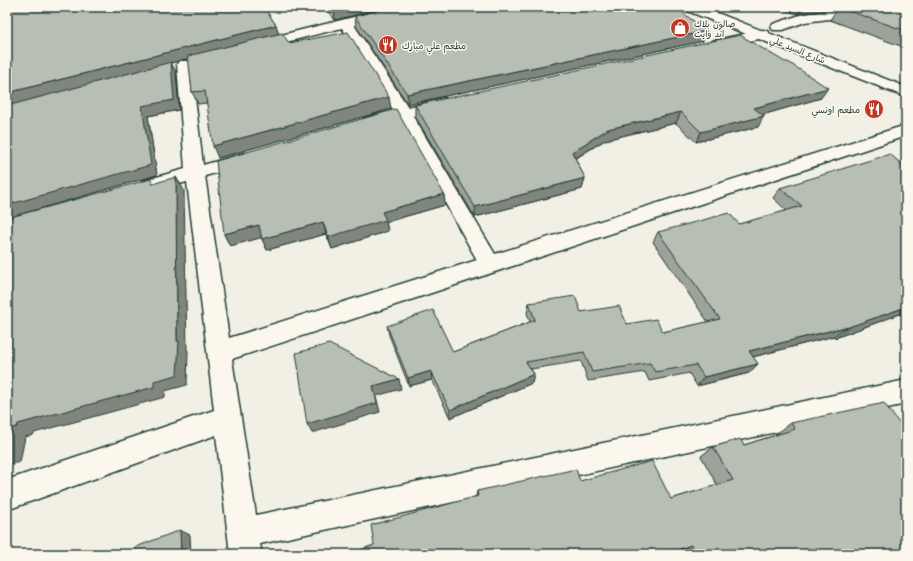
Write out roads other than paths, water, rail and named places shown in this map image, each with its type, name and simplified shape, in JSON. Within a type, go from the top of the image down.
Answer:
[{"type":"street","points":[[246,48],[410,7]]},
{"type":"street","name":"شارع السيد علي","points":[[690,7],[763,34],[906,92]]},
{"type":"street","name":"شارع السيد علي","points":[[724,7],[800,35]]},
{"type":"street","points":[[778,27],[803,18],[893,7]]},
{"type":"street","points":[[346,23],[403,112],[491,266]]},
{"type":"street","points":[[702,47],[763,34]]},
{"type":"street","points":[[184,64],[195,173],[220,352],[244,543],[906,392]]},
{"type":"street","points":[[358,125],[403,112],[456,100]]},
{"type":"street","points":[[220,352],[491,266],[906,130]]},
{"type":"street","points":[[135,190],[262,154]]},
{"type":"street","points":[[7,495],[228,418]]},
{"type":"waterway","points":[[681,7],[698,13]]},
{"type":"waterway","points":[[883,88],[906,97]]},
{"type":"place","name":"صالون بلاك اند وايت","points":[[680,28]]},
{"type":"place","name":"مطعم علي مبارك","points":[[388,45]]},
{"type":"place","name":"مطعم اونسي","points":[[874,109]]}]
